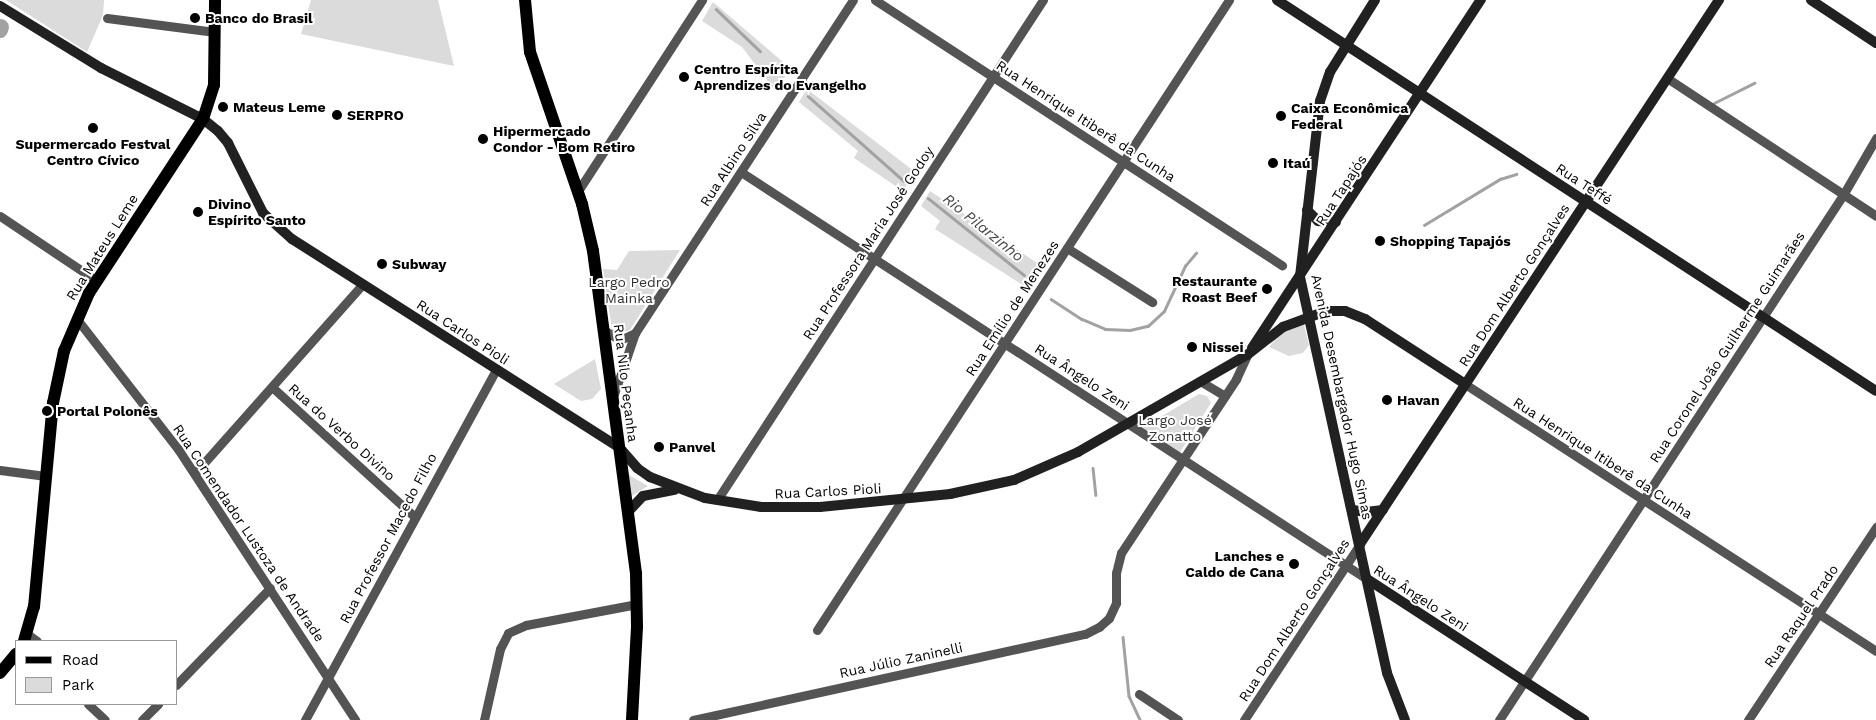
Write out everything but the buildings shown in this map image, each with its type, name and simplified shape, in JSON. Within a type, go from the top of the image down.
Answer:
[{"type":"main road","name":"Rua Mateus Leme","points":[[29,639],[59,367],[76,318],[97,280],[203,120],[214,85],[215,0]]},
{"type":"main road","name":"Rua Nilo Peçanha","points":[[525,0],[530,52],[578,191],[589,232],[604,330],[628,512],[637,604],[632,720]]},
{"type":"main road","name":"Rua Teffé","points":[[1277,0],[1876,391]]},
{"type":"main road","name":"Avenida Desembargador Hugo Simas","points":[[1375,0],[1330,72],[1320,100],[1300,277],[1353,510],[1387,672],[1405,720]]},
{"type":"main road","name":"Rua Tapajós","points":[[1247,355],[1482,0]]},
{"type":"main road","name":"Rua Dom Alberto Gonçalves","points":[[1360,544],[1719,0]]},
{"type":"main road","points":[[1811,0],[1876,43]]},
{"type":"main road","name":"Rua Carlos Pioli","points":[[0,6],[107,71],[203,120],[228,143],[256,202],[271,222],[363,284],[619,447],[637,468],[677,490],[717,500],[781,508],[902,500],[971,491],[1034,473],[1128,424],[1247,355],[1283,327],[1308,316]]},
{"type":"main road","points":[[1308,210],[1318,221],[1336,222]]},
{"type":"main road","name":"Rua Henrique Itiberê da Cunha","points":[[1308,316],[1336,310],[1365,319],[1465,384]]},
{"type":"main road","points":[[628,512],[643,496],[677,490]]},
{"type":"main road","points":[[1353,510],[1366,512],[1383,510]]},
{"type":"main road","name":"Rua Ângelo Zeni","points":[[1367,579],[1584,720]]},
{"type":"main road","points":[[0,673],[15,655]]},
{"type":"street","points":[[578,191],[702,0]]},
{"type":"street","name":"Rua Albino Silva","points":[[613,396],[635,333],[853,0]]},
{"type":"street","name":"Rua Henrique Itiberê da Cunha","points":[[875,0],[1282,265]]},
{"type":"street","name":"Rua Professora Maria José Godoy","points":[[717,500],[1043,0]]},
{"type":"street","name":"Rua Emílio de Menezes","points":[[817,630],[1229,0]]},
{"type":"street","points":[[107,18],[215,32]]},
{"type":"street","points":[[1667,78],[1876,216]]},
{"type":"street","name":"Rua Coronel João Guilherme Guimarães","points":[[1499,720],[1843,195],[1876,138]]},
{"type":"street","name":"Rua Ângelo Zeni","points":[[741,172],[1367,579]]},
{"type":"street","points":[[0,216],[97,280]]},
{"type":"street","points":[[1068,248],[1152,302]]},
{"type":"street","points":[[195,473],[363,284]]},
{"type":"street","name":"Rua Comendador Lustoza de Andrade","points":[[76,318],[156,418],[195,473],[355,720]]},
{"type":"street","points":[[604,330],[620,340],[635,333]]},
{"type":"street","name":"Rua Tapajós","points":[[1109,618],[1116,603],[1116,573],[1122,553],[1225,396],[1247,355]]},
{"type":"street","name":"Rua Professor Macedo Filho","points":[[305,720],[496,369]]},
{"type":"street","points":[[1200,381],[1225,396]]},
{"type":"street","name":"Rua Henrique Itiberê da Cunha","points":[[1465,384],[1876,651]]},
{"type":"street","name":"Rua do Verbo Divino","points":[[272,387],[416,517]]},
{"type":"street","points":[[0,470],[46,476]]},
{"type":"street","name":"Rua Raquel Prado","points":[[1748,720],[1876,527]]},
{"type":"street","name":"Rua Dom Alberto Gonçalves","points":[[1244,720],[1360,544]]},
{"type":"street","points":[[178,683],[270,588]]},
{"type":"street","points":[[484,720],[500,649],[508,634],[526,625],[637,604]]},
{"type":"street","name":"Rua Júlio Zaninelli","points":[[694,720],[1084,634],[1100,627],[1109,618]]},
{"type":"street","points":[[1139,694],[1178,720]]},
{"type":"street","points":[[89,705],[105,720]]},
{"type":"street","points":[[142,720],[157,705]]},
{"type":"green space","points":[[6,0],[104,0],[103,15],[87,52]]},
{"type":"green space","points":[[311,0],[438,0],[454,66],[301,34]]},
{"type":"green space","points":[[713,2],[790,68],[776,92],[742,47],[702,21]]},
{"type":"green space","points":[[807,89],[915,172],[903,191],[854,158],[858,151],[799,102]]},
{"type":"green space","points":[[930,191],[1040,265],[1026,287],[935,229],[940,221],[921,206]]},
{"type":"green space","name":"Largo Pedro Mainka","points":[[680,250],[630,330],[619,334],[612,330],[603,269],[617,270],[629,251]]},
{"type":"green space","points":[[1303,321],[1309,345],[1303,353],[1289,356],[1269,347],[1282,332]]},
{"type":"green space","points":[[595,359],[601,389],[592,399],[581,401],[554,384]]},
{"type":"green space","name":"Largo José Zonatto","points":[[1199,394],[1207,396],[1211,403],[1180,452],[1142,428]]},
{"type":"green space","points":[[629,475],[648,486],[632,496]]},
{"type":"waterway","name":"Rio Pilarzinho","points":[[716,9],[760,51]]},
{"type":"waterway","name":"Rio Pilarzinho","points":[[1714,103],[1754,83]]},
{"type":"waterway","name":"Rio Pilarzinho","points":[[808,96],[904,181]]},
{"type":"waterway","name":"Rio Pilarzinho","points":[[1424,225],[1500,179],[1516,174]]},
{"type":"waterway","name":"Rio Pilarzinho","points":[[928,198],[1024,275]]},
{"type":"waterway","name":"Rio Pilarzinho","points":[[1051,299],[1082,319],[1105,329],[1130,330],[1148,326],[1164,311],[1185,266],[1196,253]]},
{"type":"waterway","points":[[1093,468],[1096,495]]},
{"type":"waterway","points":[[1123,637],[1129,696],[1140,720]]},
{"type":"place","name":"Banco do Brasil","points":[[195,18]]},
{"type":"place","name":"Centro Espírita Aprendizes do Evangelho","points":[[684,77]]},
{"type":"place","name":"Mateus Leme","points":[[223,107]]},
{"type":"place","name":"SERPRO","points":[[337,115]]},
{"type":"place","name":"Caixa Econômica Federal","points":[[1281,116]]},
{"type":"place","name":"Supermercado Festval Centro Cívico","points":[[93,128]]},
{"type":"place","name":"Hipermercado Condor - Bom Retiro","points":[[483,139]]},
{"type":"place","name":"Itaú","points":[[1273,163]]},
{"type":"place","name":"Divino Espírito Santo","points":[[198,212]]},
{"type":"place","name":"Shopping Tapajós","points":[[1380,241]]},
{"type":"place","name":"Subway","points":[[382,264]]},
{"type":"place","name":"Restaurante Roast Beef","points":[[1267,289]]},
{"type":"place","name":"Nissei","points":[[1192,347]]},
{"type":"place","name":"Havan","points":[[1387,400]]},
{"type":"place","name":"Portal Polonês","points":[[47,411]]},
{"type":"place","name":"Panvel","points":[[659,447]]},
{"type":"place","name":"Lanches e Caldo de Cana","points":[[1294,564]]}]
